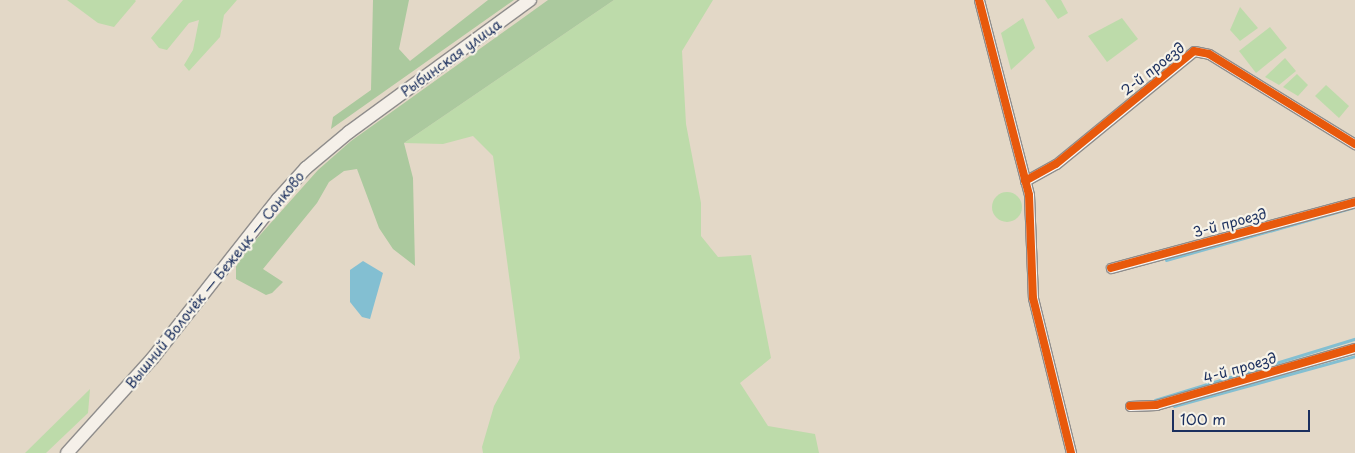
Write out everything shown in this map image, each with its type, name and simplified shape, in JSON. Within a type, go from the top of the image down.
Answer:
[{"type":"main road","name":"Рыбинская улица","points":[[372,116],[530,0]]},
{"type":"main road","name":"Вышний Волочёк — Бежецк — Сонково","points":[[67,453],[152,359],[287,188],[327,150],[372,116]]},
{"type":"street","points":[[979,0],[1025,181],[1031,213],[1033,298],[1071,453]]},
{"type":"street","name":"2-й проезд","points":[[1025,181],[1056,164],[1194,51],[1209,54],[1355,144]]},
{"type":"street","name":"3-й проезд","points":[[1111,268],[1355,202]]},
{"type":"street","name":"4-й проезд","points":[[1130,406],[1156,405],[1355,348]]},
{"type":"green space","points":[[67,0],[136,1],[114,27],[98,23]]},
{"type":"green space","points":[[183,0],[237,0],[224,15],[220,37],[189,71],[184,65],[193,50],[199,20],[189,23],[167,50],[159,48],[151,38]]},
{"type":"green space","points":[[373,0],[409,0],[399,49],[410,61],[488,0],[514,0],[331,129],[333,117],[371,90]]},
{"type":"green space","points":[[548,0],[614,0],[404,143],[413,178],[415,266],[393,249],[379,228],[357,169],[344,171],[329,182],[317,203],[263,269],[283,282],[272,293],[266,295],[236,279],[236,266],[251,245],[318,170],[351,141]]},
{"type":"green space","points":[[614,0],[713,0],[682,51],[686,124],[701,203],[701,236],[718,257],[751,255],[771,358],[740,383],[768,426],[815,434],[819,453],[483,453],[482,447],[494,406],[520,358],[493,156],[473,136],[443,144],[404,143]]},
{"type":"green space","points":[[1045,0],[1061,0],[1068,13],[1058,19]]},
{"type":"green space","points":[[1240,7],[1258,28],[1240,41],[1230,30]]},
{"type":"green space","points":[[1023,18],[1035,48],[1011,70],[1001,33]]},
{"type":"green space","points":[[1122,18],[1138,39],[1107,62],[1088,36]]},
{"type":"green space","points":[[1270,27],[1287,48],[1256,73],[1239,51]]},
{"type":"green space","points":[[1285,58],[1296,71],[1279,85],[1265,77]]},
{"type":"green space","points":[[1297,74],[1308,85],[1298,96],[1283,87]]},
{"type":"green space","points":[[1326,85],[1349,106],[1339,118],[1315,96]]},
{"type":"green space","points":[[1007,192],[1018,196],[1022,207],[1018,218],[1007,222],[996,218],[992,207],[996,196]]},
{"type":"green space","points":[[90,389],[88,413],[46,453],[25,453]]},
{"type":"water","points":[[363,261],[383,273],[370,319],[362,317],[350,302],[350,270]]},
{"type":"waterway","points":[[1166,260],[1355,207]]},
{"type":"waterway","points":[[1155,400],[1355,339]]},
{"type":"waterway","points":[[1174,406],[1355,356]]},
{"type":"cycle path","points":[[979,0],[1029,195],[1033,298],[1071,453]]},
{"type":"cycle path","points":[[1025,181],[1056,164],[1194,51],[1209,54],[1355,144]]},
{"type":"cycle path","points":[[1111,268],[1355,202]]},
{"type":"cycle path","points":[[1130,406],[1156,405],[1355,348]]}]
